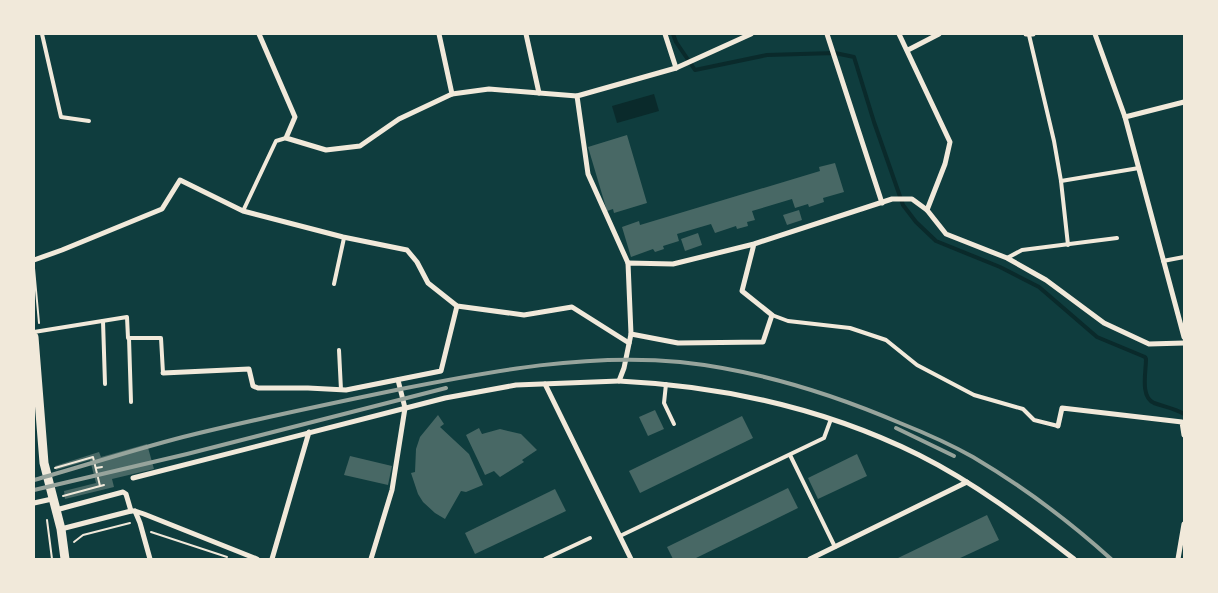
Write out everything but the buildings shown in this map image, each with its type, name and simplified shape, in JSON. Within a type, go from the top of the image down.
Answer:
[{"type":"street","points":[[259,34],[295,117],[286,138],[326,150],[360,146],[399,119],[452,94],[489,89],[576,96],[685,65],[751,34]]},
{"type":"street","points":[[439,34],[452,94]]},
{"type":"street","points":[[526,34],[539,93]]},
{"type":"street","points":[[665,34],[676,68]]},
{"type":"street","points":[[828,34],[882,203]]},
{"type":"street","points":[[900,34],[950,142],[945,164],[926,210]]},
{"type":"street","points":[[908,50],[938,34]]},
{"type":"street","points":[[1095,34],[1125,117],[1184,337]]},
{"type":"street","points":[[576,96],[588,174],[628,263],[631,334],[624,368],[619,381]]},
{"type":"street","points":[[1125,117],[1184,102]]},
{"type":"street","points":[[34,260],[162,209],[180,180],[243,211],[344,238],[407,250],[417,262],[428,284],[457,306],[524,315],[572,306],[629,343]]},
{"type":"street","points":[[628,263],[673,264],[754,244],[892,199],[912,199],[926,210],[946,234],[1007,258],[1046,280],[1104,323],[1149,344],[1184,342]]},
{"type":"street","points":[[631,334],[678,343],[763,342],[772,315],[742,291],[754,244]]},
{"type":"street","points":[[163,373],[250,369],[253,386],[258,388],[341,390],[441,371],[457,306]]},
{"type":"street","points":[[37,334],[35,358],[44,463],[57,496],[56,510],[65,559]]},
{"type":"street","points":[[371,559],[392,490],[405,408],[398,380]]},
{"type":"street","points":[[132,478],[309,432],[483,390],[516,385],[619,381],[666,384],[753,397],[831,419],[898,445],[967,482],[1036,529],[1074,559]]},
{"type":"street","points":[[545,384],[631,559]]},
{"type":"street","points":[[1058,426],[1062,408],[1183,420],[1184,435]]},
{"type":"street","points":[[272,559],[309,432]]},
{"type":"street","points":[[810,559],[967,482]]},
{"type":"street","points":[[56,510],[123,492],[126,494],[133,511],[150,559]]},
{"type":"street","points":[[34,503],[57,496]]},
{"type":"street","points":[[61,529],[133,511],[256,559]]},
{"type":"street","points":[[1178,559],[1184,524]]},
{"type":"lane","points":[[42,34],[61,117],[89,121]]},
{"type":"lane","points":[[1029,34],[1054,141],[1061,181],[1068,244]]},
{"type":"lane","points":[[243,211],[276,141],[286,138]]},
{"type":"lane","points":[[1061,181],[1139,168]]},
{"type":"lane","points":[[334,284],[344,238]]},
{"type":"lane","points":[[1007,258],[1022,250],[1117,238]]},
{"type":"lane","points":[[1163,261],[1184,257]]},
{"type":"lane","points":[[772,315],[788,321],[850,328],[886,340],[917,366],[974,395],[1023,409],[1034,420],[1058,426]]},
{"type":"lane","points":[[34,332],[37,334],[127,317],[131,402]]},
{"type":"lane","points":[[103,321],[105,384]]},
{"type":"lane","points":[[129,338],[161,338],[163,373]]},
{"type":"lane","points":[[340,350],[341,390]]},
{"type":"lane","points":[[666,384],[664,403],[674,424]]},
{"type":"lane","points":[[620,536],[824,438],[831,419]]},
{"type":"lane","points":[[790,455],[835,547]]},
{"type":"lane","points":[[545,559],[590,538]]},
{"type":"path","points":[[34,267],[37,334]]},
{"type":"path","points":[[54,474],[53,469],[93,457],[100,486]]},
{"type":"path","points":[[96,468],[102,467]]},
{"type":"path","points":[[57,496],[104,485]]},
{"type":"path","points":[[57,496],[65,501]]},
{"type":"path","points":[[47,520],[52,559]]},
{"type":"path","points":[[75,550],[74,541],[83,535],[134,522]]},
{"type":"path","points":[[147,536],[151,532],[233,559]]},
{"type":"water","points":[[654,94],[659,111],[617,123],[612,106]]},
{"type":"waterway","points":[[673,34],[676,42],[695,70],[767,55],[835,53],[854,57],[903,205],[916,222],[936,241],[1000,267],[1039,287],[1097,337],[1145,357],[1145,390],[1150,400],[1184,414]]},
{"type":"railway","points":[[34,480],[210,430],[346,400],[470,376],[540,365],[575,362],[610,360],[680,362],[737,371],[792,384],[874,412],[937,439],[973,457],[1027,492],[1079,531],[1111,559]]},
{"type":"railway","points":[[34,490],[187,454],[446,388]]},
{"type":"railway","points":[[896,428],[954,456]]}]
